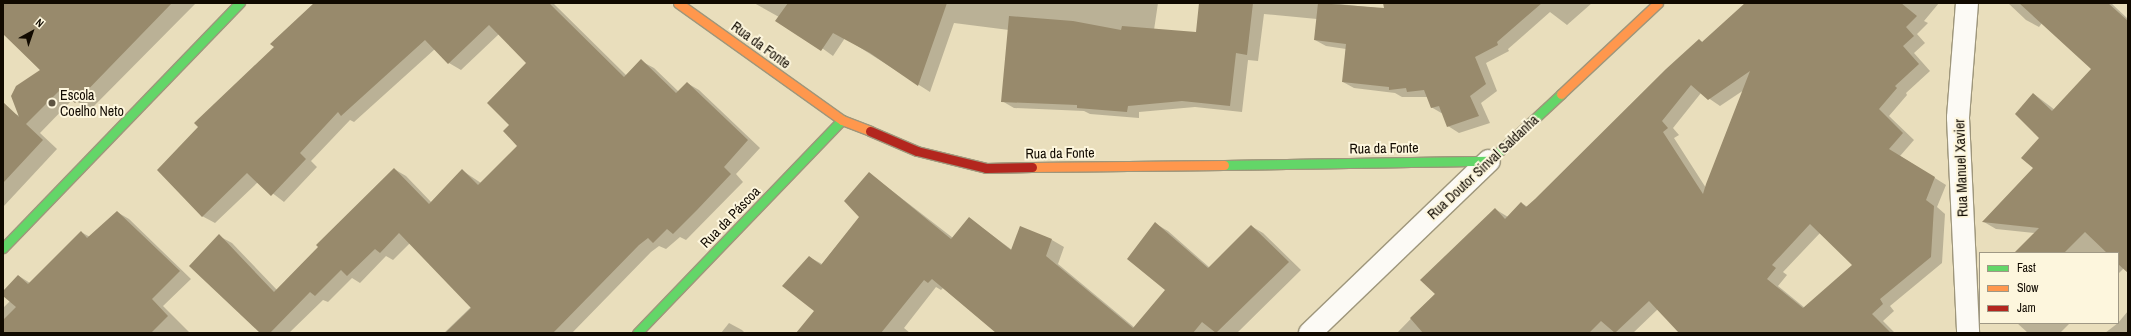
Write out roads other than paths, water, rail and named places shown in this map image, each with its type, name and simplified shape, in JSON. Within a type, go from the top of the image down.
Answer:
[{"type":"street","points":[[3,248],[240,3]]},
{"type":"street","name":"Rua da Fonte","points":[[678,3],[842,120],[917,151],[986,168],[1489,161]]},
{"type":"street","name":"Rua Doutor Sinval Saldanha","points":[[1310,333],[1489,161],[1658,3]]},
{"type":"street","name":"Rua Manuel Xavier","points":[[1967,3],[1958,118],[1968,333]]},
{"type":"street","name":"Rua da Páscoa","points":[[637,333],[842,120]]},
{"type":"place","name":"Escola Coelho Neto","points":[[52,103]]}]
